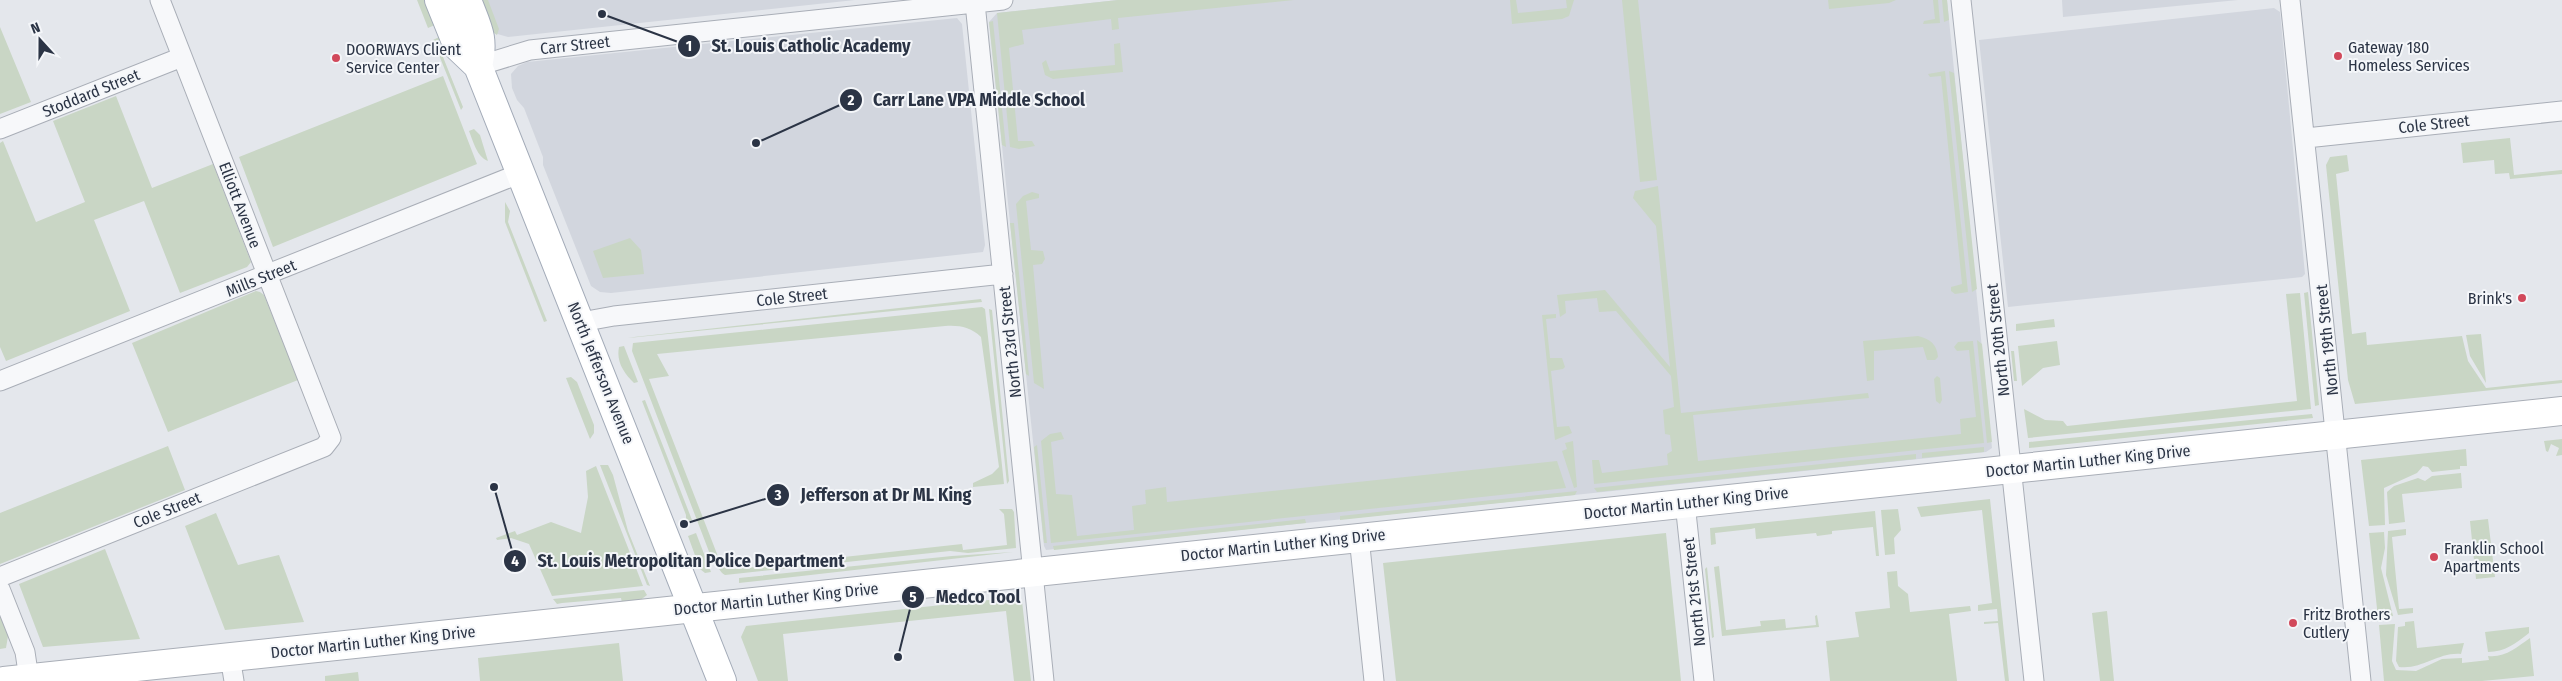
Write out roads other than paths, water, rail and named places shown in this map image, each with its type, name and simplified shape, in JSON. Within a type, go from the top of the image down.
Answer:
[{"type":"main road","name":"North Jefferson Avenue","points":[[439,0],[458,47],[464,56],[478,66],[722,681]]},
{"type":"main road","points":[[467,0],[482,38],[483,48],[478,66]]},
{"type":"main road","name":"Doctor Martin Luther King Drive","points":[[16,680],[232,669],[693,608],[2562,411]]},
{"type":"street","name":"Elliott Avenue","points":[[160,0],[331,438]]},
{"type":"street","name":"Carr Street","points":[[478,66],[530,50],[1003,0]]},
{"type":"street","name":"North 20th Street","points":[[1961,0],[2034,681]]},
{"type":"street","name":"North 19th Street","points":[[2290,0],[2306,138],[2361,681]]},
{"type":"street","name":"North 23rd Street","points":[[975,3],[1044,681]]},
{"type":"street","name":"Stoddard Street","points":[[0,129],[182,57]]},
{"type":"street","name":"Cole Street","points":[[2306,138],[2562,111]]},
{"type":"street","name":"Mills Street","points":[[0,381],[521,172]]},
{"type":"street","name":"Cole Street","points":[[581,322],[614,316],[1003,274]]},
{"type":"street","name":"Cole Street","points":[[0,577],[324,447],[331,438]]},
{"type":"street","name":"North 21st Street","points":[[1685,503],[1704,681]]},
{"type":"street","points":[[1359,537],[1374,681]]},
{"type":"street","points":[[0,589],[25,652],[16,680]]},
{"type":"place","name":"St. Louis Catholic Academy","points":[[602,14]]},
{"type":"place","name":"Gateway 180 Homeless Services","points":[[2338,56]]},
{"type":"place","name":"DOORWAYS Client Service Center","points":[[336,58]]},
{"type":"place","name":"Carr Lane VPA Middle School","points":[[756,143]]},
{"type":"place","name":"Brink's","points":[[2522,298]]},
{"type":"place","name":"St. Louis Metropolitan Police Department","points":[[494,487]]},
{"type":"place","name":"Jefferson at Dr ML King","points":[[684,524]]},
{"type":"place","name":"Franklin School Apartments","points":[[2434,557]]},
{"type":"place","name":"Fritz Brothers Cutlery","points":[[2293,623]]},
{"type":"place","name":"Medco Tool","points":[[898,657]]}]
